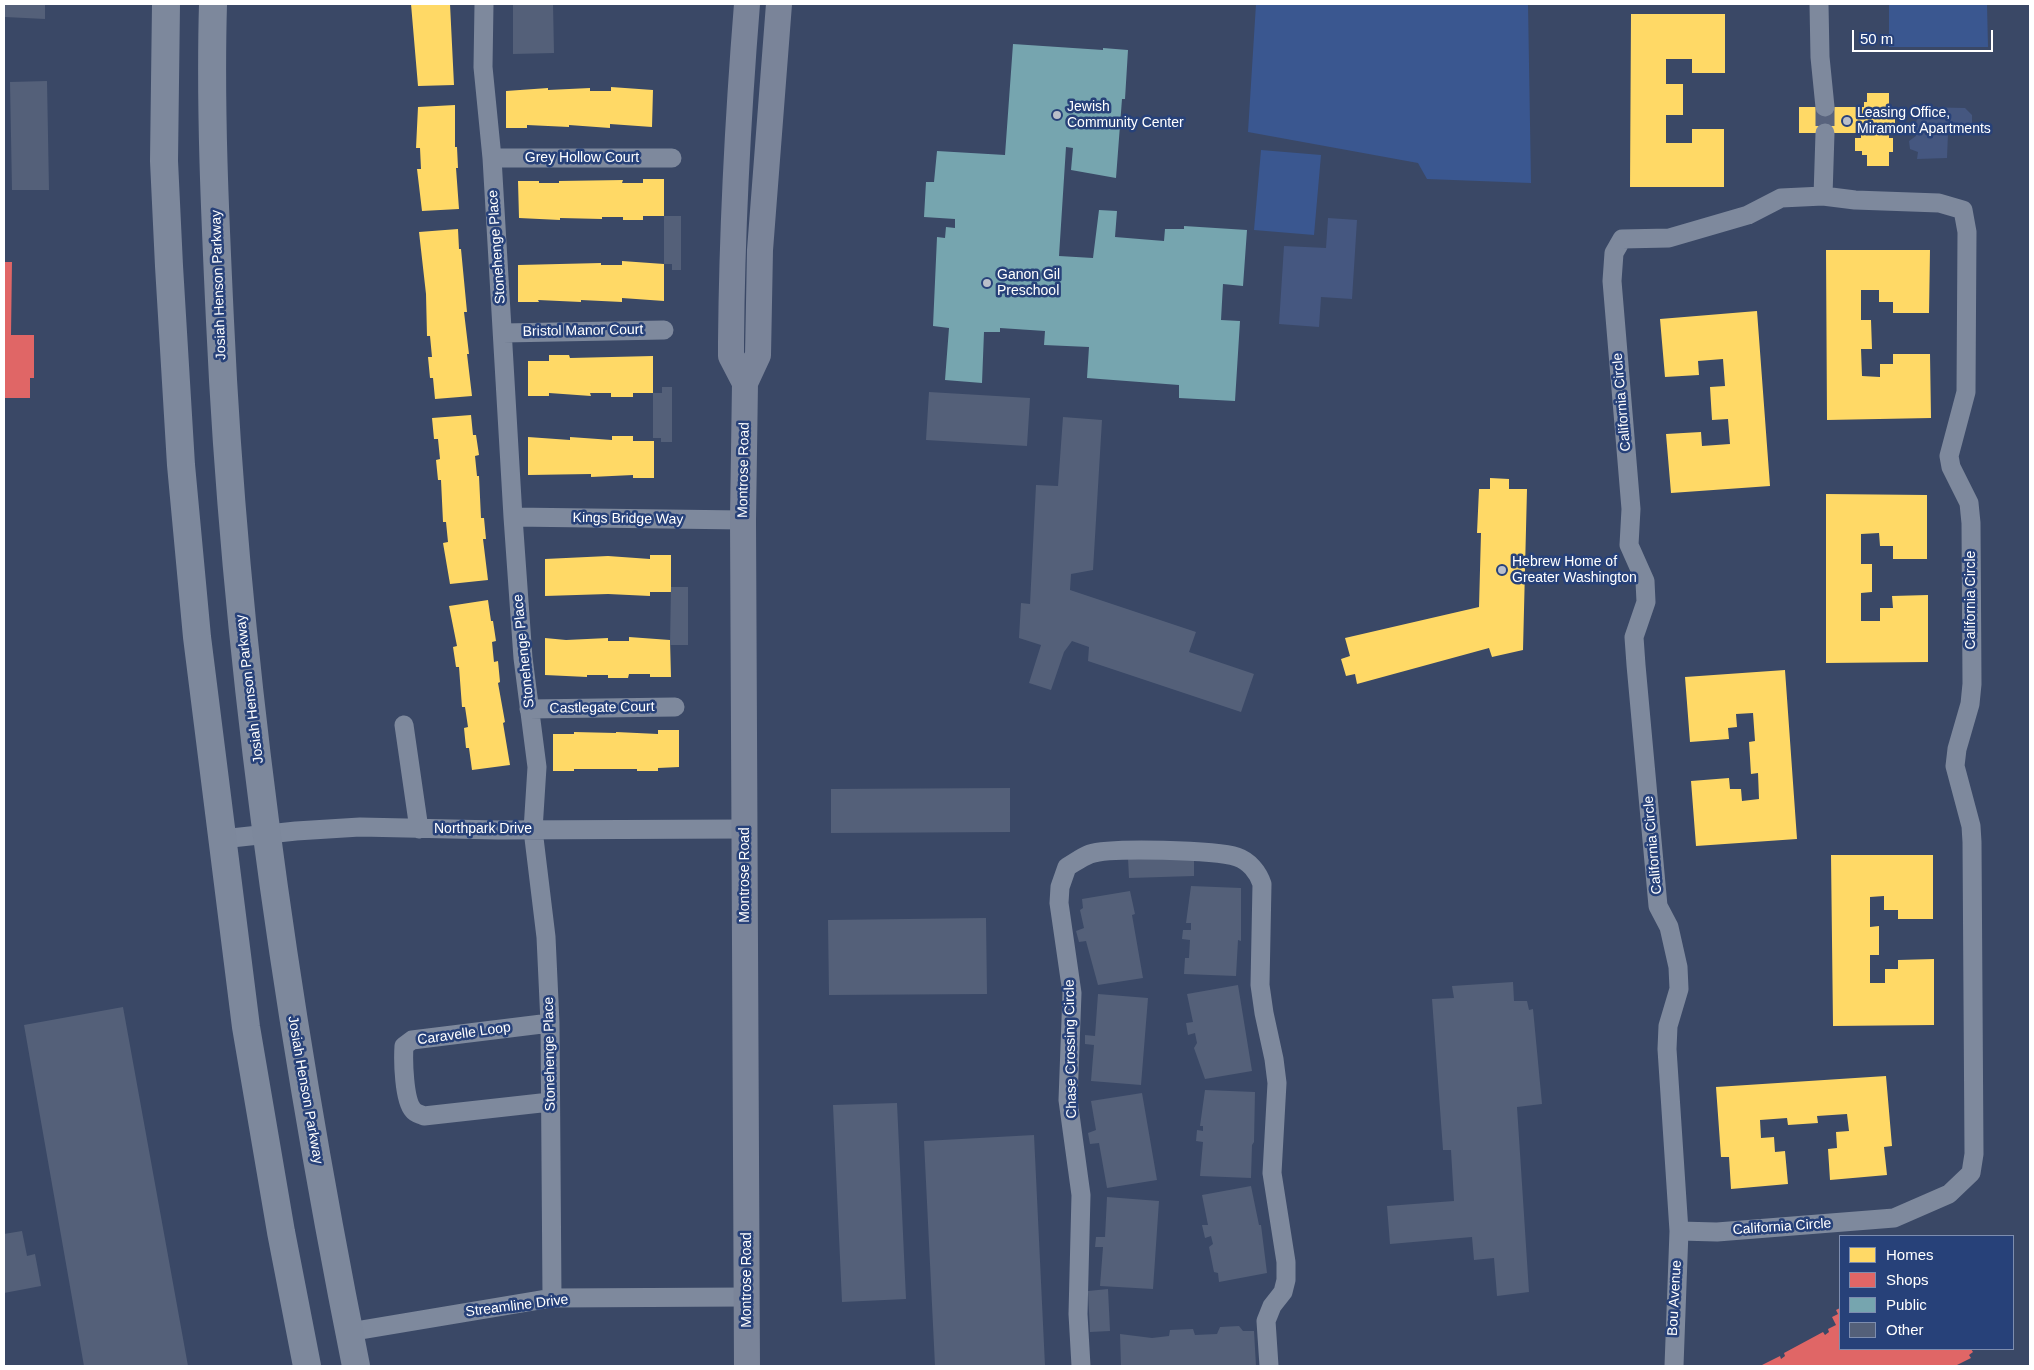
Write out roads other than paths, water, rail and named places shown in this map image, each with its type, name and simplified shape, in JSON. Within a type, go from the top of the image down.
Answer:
[{"type":"main road","points":[[166,4],[164,161],[181,465],[197,637],[246,1027],[281,1232],[307,1366]]},
{"type":"main road","name":"Josiah Henson Parkway","points":[[213,4],[214,158],[226,461],[242,632],[292,1017],[327,1222],[356,1366]]},
{"type":"street","name":"Stonehenge Place","points":[[484,4],[483,67],[492,158],[512,517],[523,658],[536,767],[533,830],[546,937],[550,1023],[552,1298]]},
{"type":"street","name":"Montrose Road","points":[[745,383],[731,356],[732,248],[738,111],[747,4]]},
{"type":"street","name":"Montrose Road","points":[[748,1366],[743,520],[745,383],[758,355],[760,250],[779,4]]},
{"type":"street","points":[[1819,4],[1820,57],[1825,107]]},
{"type":"street","points":[[1823,196],[1825,133]]},
{"type":"street","name":"Grey Hollow Court","points":[[492,158],[672,158]]},
{"type":"street","name":"California Circle","points":[[1823,196],[1855,200],[1939,203],[1963,210],[1967,232],[1966,392],[1949,456],[1951,467],[1969,503],[1971,523],[1972,684],[1970,704],[1957,749],[1955,766],[1971,826],[1972,842],[1974,1154],[1971,1173],[1949,1194],[1894,1218],[1717,1232],[1678,1231],[1667,1048],[1668,1026],[1679,990],[1678,967],[1669,927],[1658,906],[1634,637],[1646,602],[1645,581],[1629,545],[1631,509],[1612,281],[1614,253],[1622,239],[1669,238],[1748,216],[1781,198],[1823,196]]},
{"type":"street","name":"Bristol Manor Court","points":[[503,333],[664,330]]},
{"type":"street","name":"Kings Bridge Way","points":[[512,517],[743,520]]},
{"type":"street","name":"Castlegate Court","points":[[529,709],[675,707]]},
{"type":"street","points":[[404,725],[419,829]]},
{"type":"street","name":"Northpark Drive","points":[[222,839],[268,833],[360,827],[533,830],[745,829]]},
{"type":"street","name":"Chase Crossing Circle","points":[[1081,1366],[1078,1314],[1081,1195],[1068,1100],[1072,993],[1059,903],[1060,887],[1067,867],[1091,853],[1194,851],[1237,857],[1248,863],[1258,874],[1262,884],[1260,986],[1274,1059],[1276,1084],[1272,1173],[1286,1262],[1286,1280],[1283,1292],[1272,1306],[1266,1321],[1269,1366]]},
{"type":"street","name":"Caravelle Loop","points":[[550,1023],[412,1040],[404,1046],[403,1063],[410,1106],[415,1112],[424,1116],[550,1102]]},
{"type":"street","name":"Bou Avenue","points":[[1674,1366],[1678,1231]]},
{"type":"street","name":"Streamline Drive","points":[[349,1332],[552,1298],[747,1297]]},
{"type":"tunnel","points":[[1825,107],[1825,133]]},
{"type":"place","name":"Jewish Community Center","points":[[1057,115]]},
{"type":"place","name":"Leasing Office, Miramont Apartments","points":[[1847,121]]},
{"type":"place","name":"Ganon Gil Preschool","points":[[987,283]]},
{"type":"place","name":"Hebrew Home of Greater Washington","points":[[1502,570]]}]
